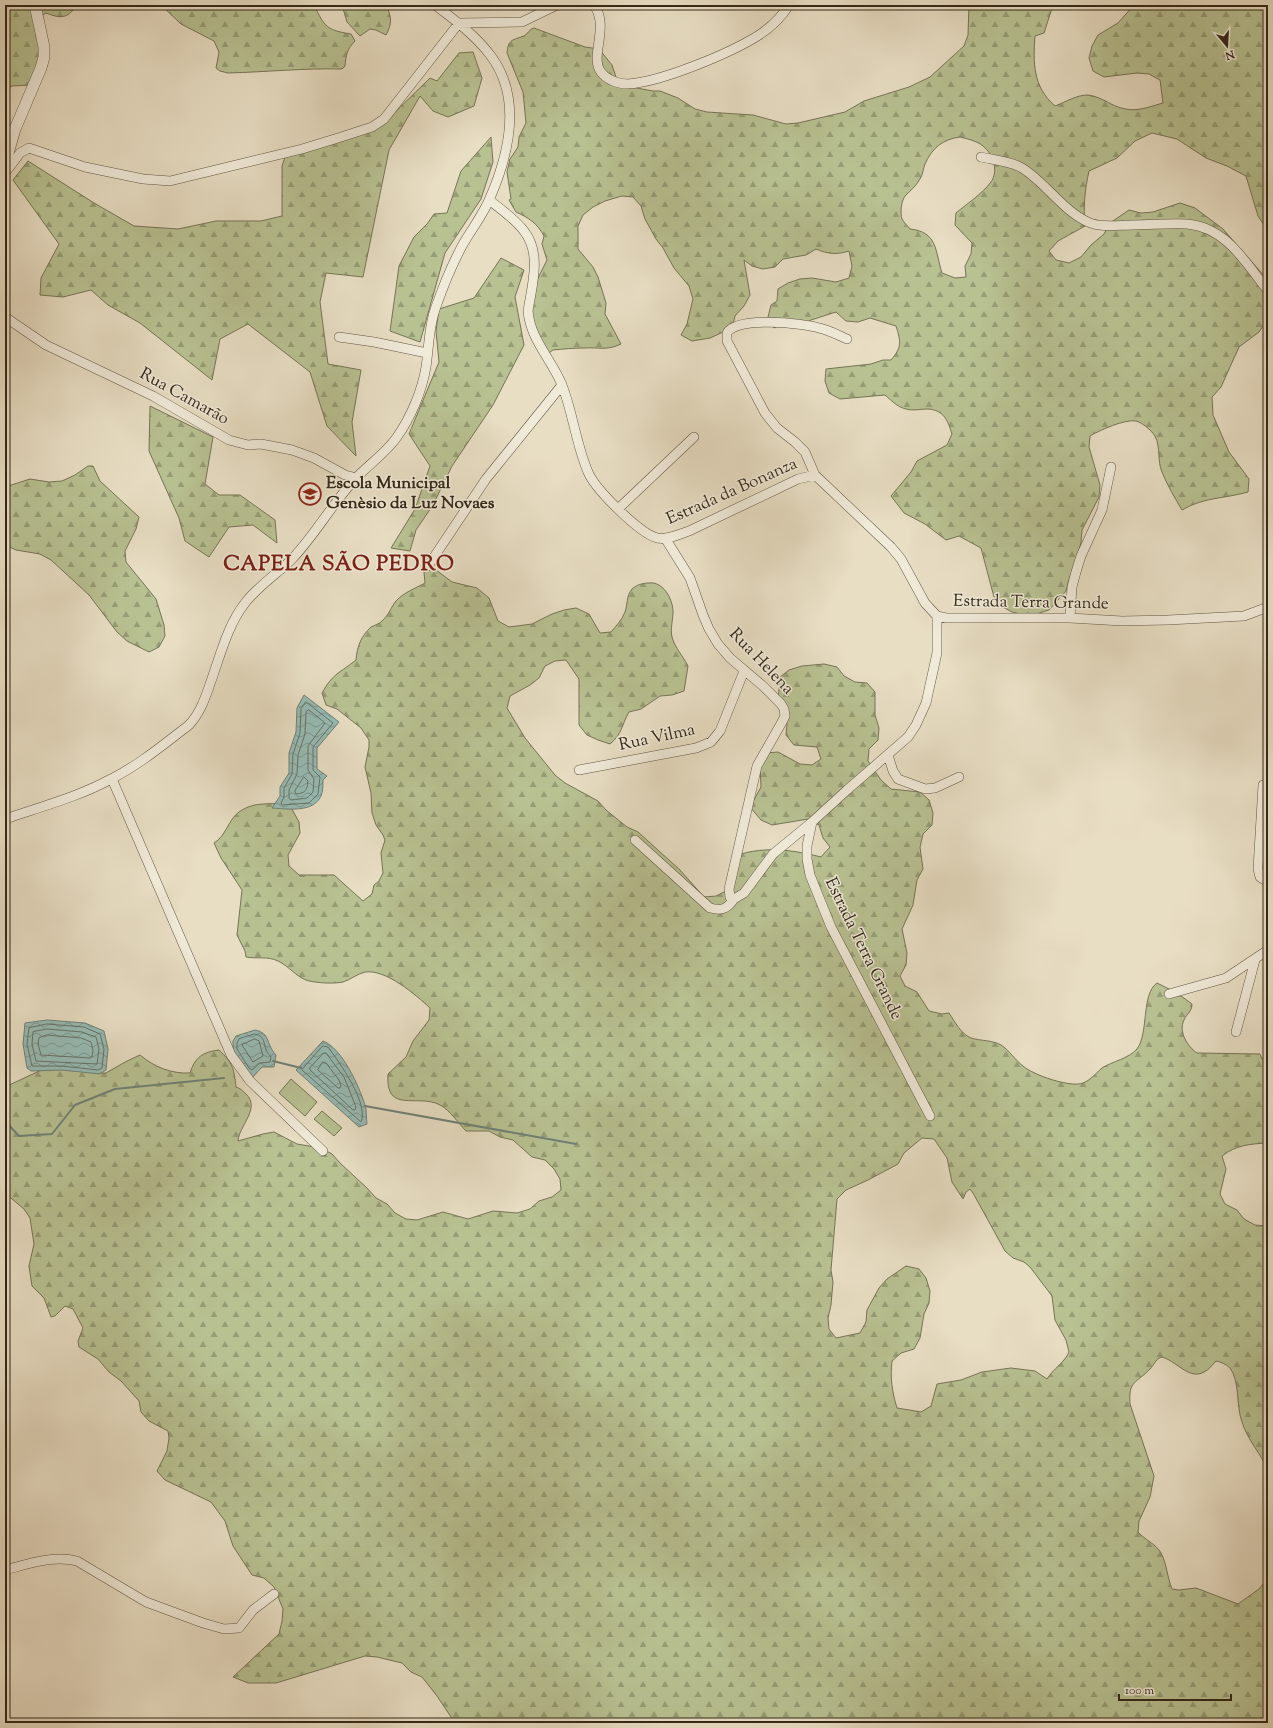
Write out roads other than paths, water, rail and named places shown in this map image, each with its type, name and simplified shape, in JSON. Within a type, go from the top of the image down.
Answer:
[{"type":"street","points":[[5,164],[14,129],[41,68],[44,57],[44,47],[34,5]]},
{"type":"street","points":[[5,819],[47,805],[112,779],[167,742],[196,718],[231,628],[246,601],[299,552],[357,478],[392,444],[402,428],[418,395],[426,368],[427,353],[435,309],[446,278],[462,246],[489,200],[508,143],[510,105],[507,89],[499,69],[491,56],[459,23],[435,5]]},
{"type":"street","points":[[459,23],[522,22],[558,5]]},
{"type":"street","points":[[594,5],[599,14],[600,24],[597,61],[598,67],[610,80],[628,84],[677,72],[747,42],[761,34],[789,5]]},
{"type":"street","points":[[5,173],[20,153],[29,148],[60,160],[91,168],[144,179],[170,181],[302,149],[363,130],[372,127],[384,119],[459,23]]},
{"type":"street","points":[[981,157],[1007,162],[1022,168],[1070,210],[1088,222],[1102,226],[1188,224],[1208,229],[1222,236],[1234,246],[1268,291]]},
{"type":"street","name":"Estrada da Bonanza","points":[[489,200],[523,230],[529,238],[535,261],[528,319],[535,336],[562,385],[588,473],[598,487],[618,509],[647,532],[657,538],[665,538],[689,531],[798,479],[815,474],[891,547],[901,559],[925,603],[937,616]]},
{"type":"street","name":"Rua Camarão","points":[[5,317],[46,345],[152,396],[229,440],[248,445],[261,444],[292,450],[314,458],[345,475],[357,478]]},
{"type":"street","points":[[815,474],[805,452],[777,428],[765,413],[727,337],[729,330],[741,325],[781,322],[820,328],[847,339]]},
{"type":"street","points":[[339,338],[374,342],[427,353]]},
{"type":"street","points":[[428,566],[486,479],[562,385]]},
{"type":"street","points":[[618,509],[694,437]]},
{"type":"street","points":[[1070,618],[1072,587],[1076,572],[1081,556],[1102,510],[1111,467]]},
{"type":"street","name":"Rua Helena","points":[[665,538],[690,578],[709,629],[718,644],[730,658],[763,686],[784,709],[785,716],[757,766],[729,889],[730,896],[734,900]]},
{"type":"street","name":"Estrada Terra Grande","points":[[930,1116],[831,927],[810,875],[807,859],[807,846],[812,822],[908,737],[916,725],[926,703],[937,653],[937,616],[946,618],[1070,618],[1122,621],[1228,618],[1244,616],[1268,607]]},
{"type":"street","name":"Rua Vilma","points":[[579,770],[696,748],[711,742],[720,730],[744,671]]},
{"type":"street","points":[[888,755],[893,771],[898,779],[925,789],[936,788],[959,777]]},
{"type":"street","points":[[112,779],[232,1055],[250,1081],[323,1151]]},
{"type":"street","points":[[1264,786],[1258,869],[1260,877],[1268,882]]},
{"type":"street","points":[[635,840],[710,908],[718,910],[728,908],[734,900],[744,893],[773,854],[812,822]]},
{"type":"street","points":[[1169,994],[1226,978],[1268,950]]},
{"type":"street","points":[[1236,1032],[1254,960]]},
{"type":"street","points":[[5,1570],[56,1558],[67,1558],[77,1561],[146,1602],[224,1629],[239,1628],[253,1610],[274,1594]]},
{"type":"water","points":[[304,695],[339,722],[317,748],[317,769],[327,776],[323,780],[323,790],[321,796],[312,805],[300,809],[272,808],[280,796],[280,787],[289,773],[289,753],[296,732],[297,708]]},
{"type":"water","points":[[47,1020],[85,1023],[104,1031],[108,1049],[106,1070],[100,1074],[62,1070],[31,1071],[27,1068],[23,1044],[25,1023]]},
{"type":"water","points":[[255,1030],[264,1034],[276,1055],[274,1067],[262,1067],[253,1077],[246,1070],[233,1050],[233,1041],[236,1036]]},
{"type":"water","points":[[323,1041],[337,1051],[349,1068],[359,1088],[365,1105],[367,1124],[359,1127],[296,1070]]},
{"type":"waterway","points":[[273,1061],[301,1068]]},
{"type":"waterway","points":[[5,1121],[19,1136],[52,1134],[75,1105],[115,1089],[224,1078]]},
{"type":"waterway","points":[[365,1106],[576,1144]]},
{"type":"place","name":"Escola Municipal Genèsio da Luz Novaes","points":[[310,494]]},
{"type":"district","name":"CAPELA SÃO PEDRO","points":[[339,565]]}]
